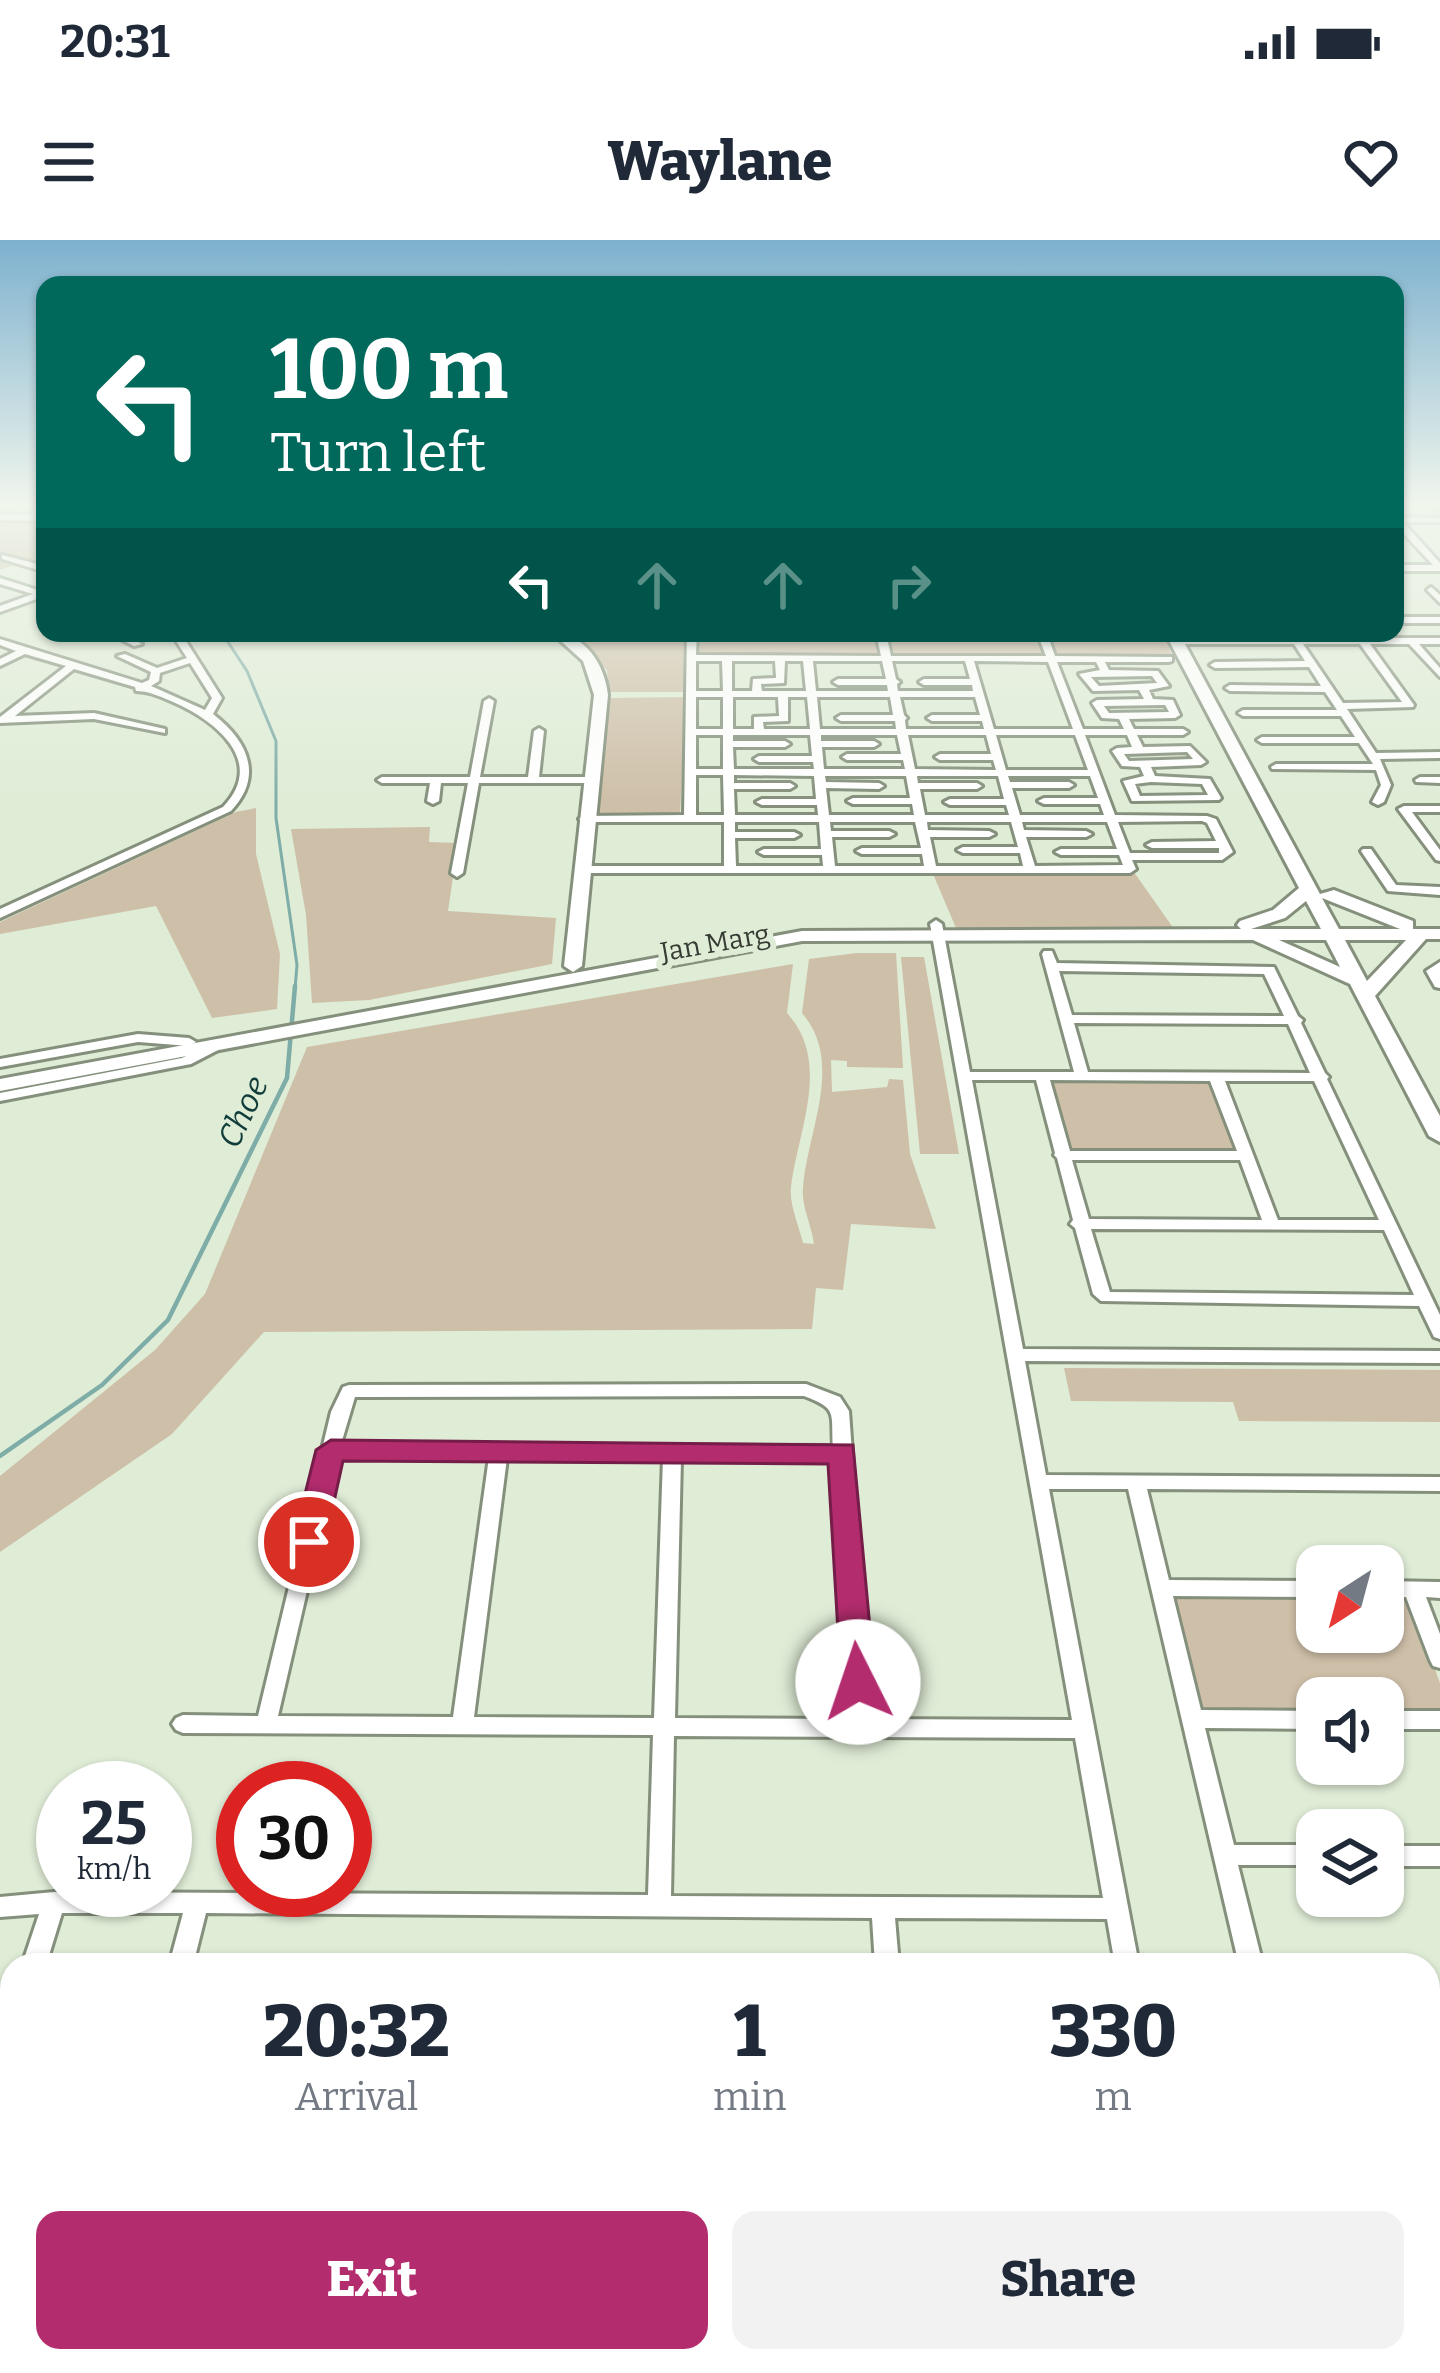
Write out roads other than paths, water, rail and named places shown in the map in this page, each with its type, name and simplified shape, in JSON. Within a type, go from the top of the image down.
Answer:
[{"type":"main road","points":[[573,966],[600,674],[574,642]]},
{"type":"main road","points":[[1181,642],[1318,891],[1361,988],[1440,1136]]},
{"type":"main road","points":[[1248,929],[1318,891]]},
{"type":"main road","points":[[1318,891],[1427,930],[1361,988]]},
{"type":"main road","name":"Jan Marg","points":[[332,1020],[573,966],[763,934],[876,929],[1248,929],[1339,934],[1427,930]]},
{"type":"main road","name":"Jan Marg","points":[[0,1074],[246,1036],[758,941],[876,929],[912,933],[936,929]]},
{"type":"main road","points":[[1248,929],[1361,988]]},
{"type":"main road","name":"Jan Marg","points":[[0,1085],[213,1047],[246,1036]]},
{"type":"street","points":[[1404,620],[1440,620]]},
{"type":"street","points":[[1404,640],[1440,640]]},
{"type":"street","points":[[1412,640],[1440,674]]},
{"type":"street","points":[[0,642],[207,716],[229,734],[244,760],[242,792],[233,805],[0,914]]},
{"type":"street","points":[[133,642],[137,644]]},
{"type":"street","points":[[182,642],[217,698],[207,716]]},
{"type":"street","points":[[690,816],[693,642]]},
{"type":"street","points":[[883,642],[931,869]]},
{"type":"street","points":[[581,870],[1129,870],[1045,642]]},
{"type":"street","points":[[1297,642],[1376,761],[1386,785],[1378,802]]},
{"type":"street","points":[[1243,713],[1408,705],[1364,642]]},
{"type":"street","points":[[0,663],[23,651]]},
{"type":"street","points":[[122,656],[156,671],[193,659]]},
{"type":"street","points":[[695,658],[727,664],[783,701]]},
{"type":"street","points":[[969,658],[1030,869]]},
{"type":"street","points":[[839,694],[896,688],[969,658],[1169,659]]},
{"type":"street","points":[[1099,659],[1106,673]]},
{"type":"street","points":[[727,664],[730,870]]},
{"type":"street","points":[[727,664],[757,706],[763,818]]},
{"type":"street","points":[[1214,665],[1312,664]]},
{"type":"street","points":[[2,720],[70,668]]},
{"type":"street","points":[[946,670],[979,688]]},
{"type":"street","points":[[946,670],[927,694],[954,818]]},
{"type":"street","points":[[139,689],[154,681],[156,671]]},
{"type":"street","points":[[1155,673],[1164,686],[1143,688],[1092,688],[1084,674],[1155,673]]},
{"type":"street","points":[[693,694],[757,706],[812,701],[864,688]]},
{"type":"street","points":[[757,706],[812,701],[864,688],[927,694],[956,706]]},
{"type":"street","points":[[727,738],[757,706],[812,701],[864,688],[927,694],[987,718]]},
{"type":"street","points":[[956,706],[979,688]]},
{"type":"street","points":[[1143,688],[1150,702]]},
{"type":"street","points":[[1230,688],[1329,689]]},
{"type":"street","points":[[839,694],[855,818]]},
{"type":"street","points":[[457,873],[489,701]]},
{"type":"street","points":[[757,706],[783,701]]},
{"type":"street","points":[[783,701],[790,802]]},
{"type":"street","points":[[812,701],[845,744]]},
{"type":"street","points":[[812,701],[829,869]]},
{"type":"street","points":[[1150,702],[1169,702],[1175,715],[1105,716],[1097,703],[1150,702]]},
{"type":"street","points":[[2,720],[94,716],[160,731]]},
{"type":"street","points":[[1123,716],[1139,750]]},
{"type":"street","points":[[533,780],[539,731]]},
{"type":"street","points":[[692,732],[727,738]]},
{"type":"street","points":[[937,744],[966,744],[991,733],[1183,732]]},
{"type":"street","points":[[1262,740],[1362,740]]},
{"type":"street","points":[[845,744],[907,744]]},
{"type":"street","points":[[845,744],[966,744],[998,757]]},
{"type":"street","points":[[1190,749],[1201,762],[1144,764],[1122,763],[1117,751],[1190,749]]},
{"type":"street","points":[[1276,767],[1440,755]]},
{"type":"street","points":[[1144,764],[1151,779]]},
{"type":"street","points":[[691,772],[727,779],[819,772],[850,779],[1067,779]]},
{"type":"street","points":[[760,773],[788,773]]},
{"type":"street","points":[[1004,779],[1040,785],[1095,773]]},
{"type":"street","points":[[878,779],[881,801]]},
{"type":"street","points":[[1067,779],[1075,801]]},
{"type":"street","points":[[382,780],[592,780]]},
{"type":"street","points":[[975,780],[980,802]]},
{"type":"street","points":[[1420,780],[1440,780]]},
{"type":"street","points":[[433,801],[436,781]]},
{"type":"street","points":[[1127,781],[1205,781],[1215,799],[1160,800],[1136,799],[1127,781]]},
{"type":"street","points":[[1040,785],[1050,818]]},
{"type":"street","points":[[1160,800],[1176,844]]},
{"type":"street","points":[[853,801],[917,801]]},
{"type":"street","points":[[1044,801],[1106,802]]},
{"type":"street","points":[[763,802],[822,802]]},
{"type":"street","points":[[950,802],[1011,802]]},
{"type":"street","points":[[1440,809],[1404,809],[1440,858]]},
{"type":"street","points":[[793,818],[795,852]]},
{"type":"street","points":[[886,818],[892,851]]},
{"type":"street","points":[[985,818],[993,850]]},
{"type":"street","points":[[1080,818],[1092,852]]},
{"type":"street","points":[[585,819],[1210,820],[1227,852],[1222,856],[1061,852]]},
{"type":"street","points":[[924,833],[989,834]]},
{"type":"street","points":[[1019,833],[1086,834]]},
{"type":"street","points":[[825,834],[889,834]]},
{"type":"street","points":[[860,834],[864,869]]},
{"type":"street","points":[[960,834],[968,869]]},
{"type":"street","points":[[1055,834],[1066,869]]},
{"type":"street","points":[[728,835],[794,835]]},
{"type":"street","points":[[764,835],[765,869]]},
{"type":"street","points":[[1124,851],[1223,844]]},
{"type":"street","points":[[964,850],[1024,850]]},
{"type":"street","points":[[862,851],[927,851]]},
{"type":"street","points":[[1367,851],[1392,888],[1440,891]]},
{"type":"street","points":[[764,852],[827,852]]},
{"type":"street","points":[[0,902],[16,907]]},
{"type":"street","points":[[936,929],[1125,1953]]},
{"type":"street","points":[[1082,1076],[1050,960],[1258,967],[1275,976],[1440,1334]]},
{"type":"street","points":[[1440,967],[1432,973],[1440,985]]},
{"type":"street","points":[[1066,1019],[1296,1020]]},
{"type":"street","points":[[0,1063],[139,1039],[189,1042]]},
{"type":"street","points":[[0,1097],[186,1060],[213,1047]]},
{"type":"street","points":[[964,1076],[1322,1077]]},
{"type":"street","points":[[1042,1076],[1078,1224],[1101,1294],[1114,1300],[1425,1301]]},
{"type":"street","points":[[1216,1077],[1272,1225]]},
{"type":"street","points":[[1061,1155],[1246,1156]]},
{"type":"street","points":[[1078,1224],[1390,1225]]},
{"type":"street","points":[[1015,1355],[1440,1357]]},
{"type":"street","points":[[266,1724],[344,1396],[358,1389],[806,1390],[834,1401],[842,1453],[861,1727]]},
{"type":"street","points":[[331,1450],[842,1453]]},
{"type":"street","points":[[462,1725],[499,1451]]},
{"type":"street","points":[[658,1906],[673,1452]]},
{"type":"street","points":[[1039,1482],[1440,1484]]},
{"type":"street","points":[[1136,1482],[1249,1953]]},
{"type":"street","points":[[1161,1588],[1296,1589]]},
{"type":"street","points":[[1404,1589],[1440,1589]]},
{"type":"street","points":[[1413,1589],[1440,1660]]},
{"type":"street","points":[[1192,1719],[1296,1720]]},
{"type":"street","points":[[1404,1720],[1440,1720]]},
{"type":"street","points":[[184,1724],[1084,1729]]},
{"type":"street","points":[[1225,1855],[1296,1855]]},
{"type":"street","points":[[1404,1856],[1440,1856]]},
{"type":"street","points":[[192,1903],[1117,1909]]},
{"type":"street","points":[[185,1953],[197,1903]]},
{"type":"street","points":[[0,1907],[36,1904]]},
{"type":"street","points":[[883,1907],[886,1953]]},
{"type":"street","points":[[38,1953],[48,1917]]},
{"type":"waterway","name":"Choe","points":[[228,642],[247,671],[276,741],[276,818],[297,965],[295,989]]},
{"type":"waterway","name":"Choe","points":[[0,1456],[102,1385],[168,1320],[287,1078],[295,986]]}]
